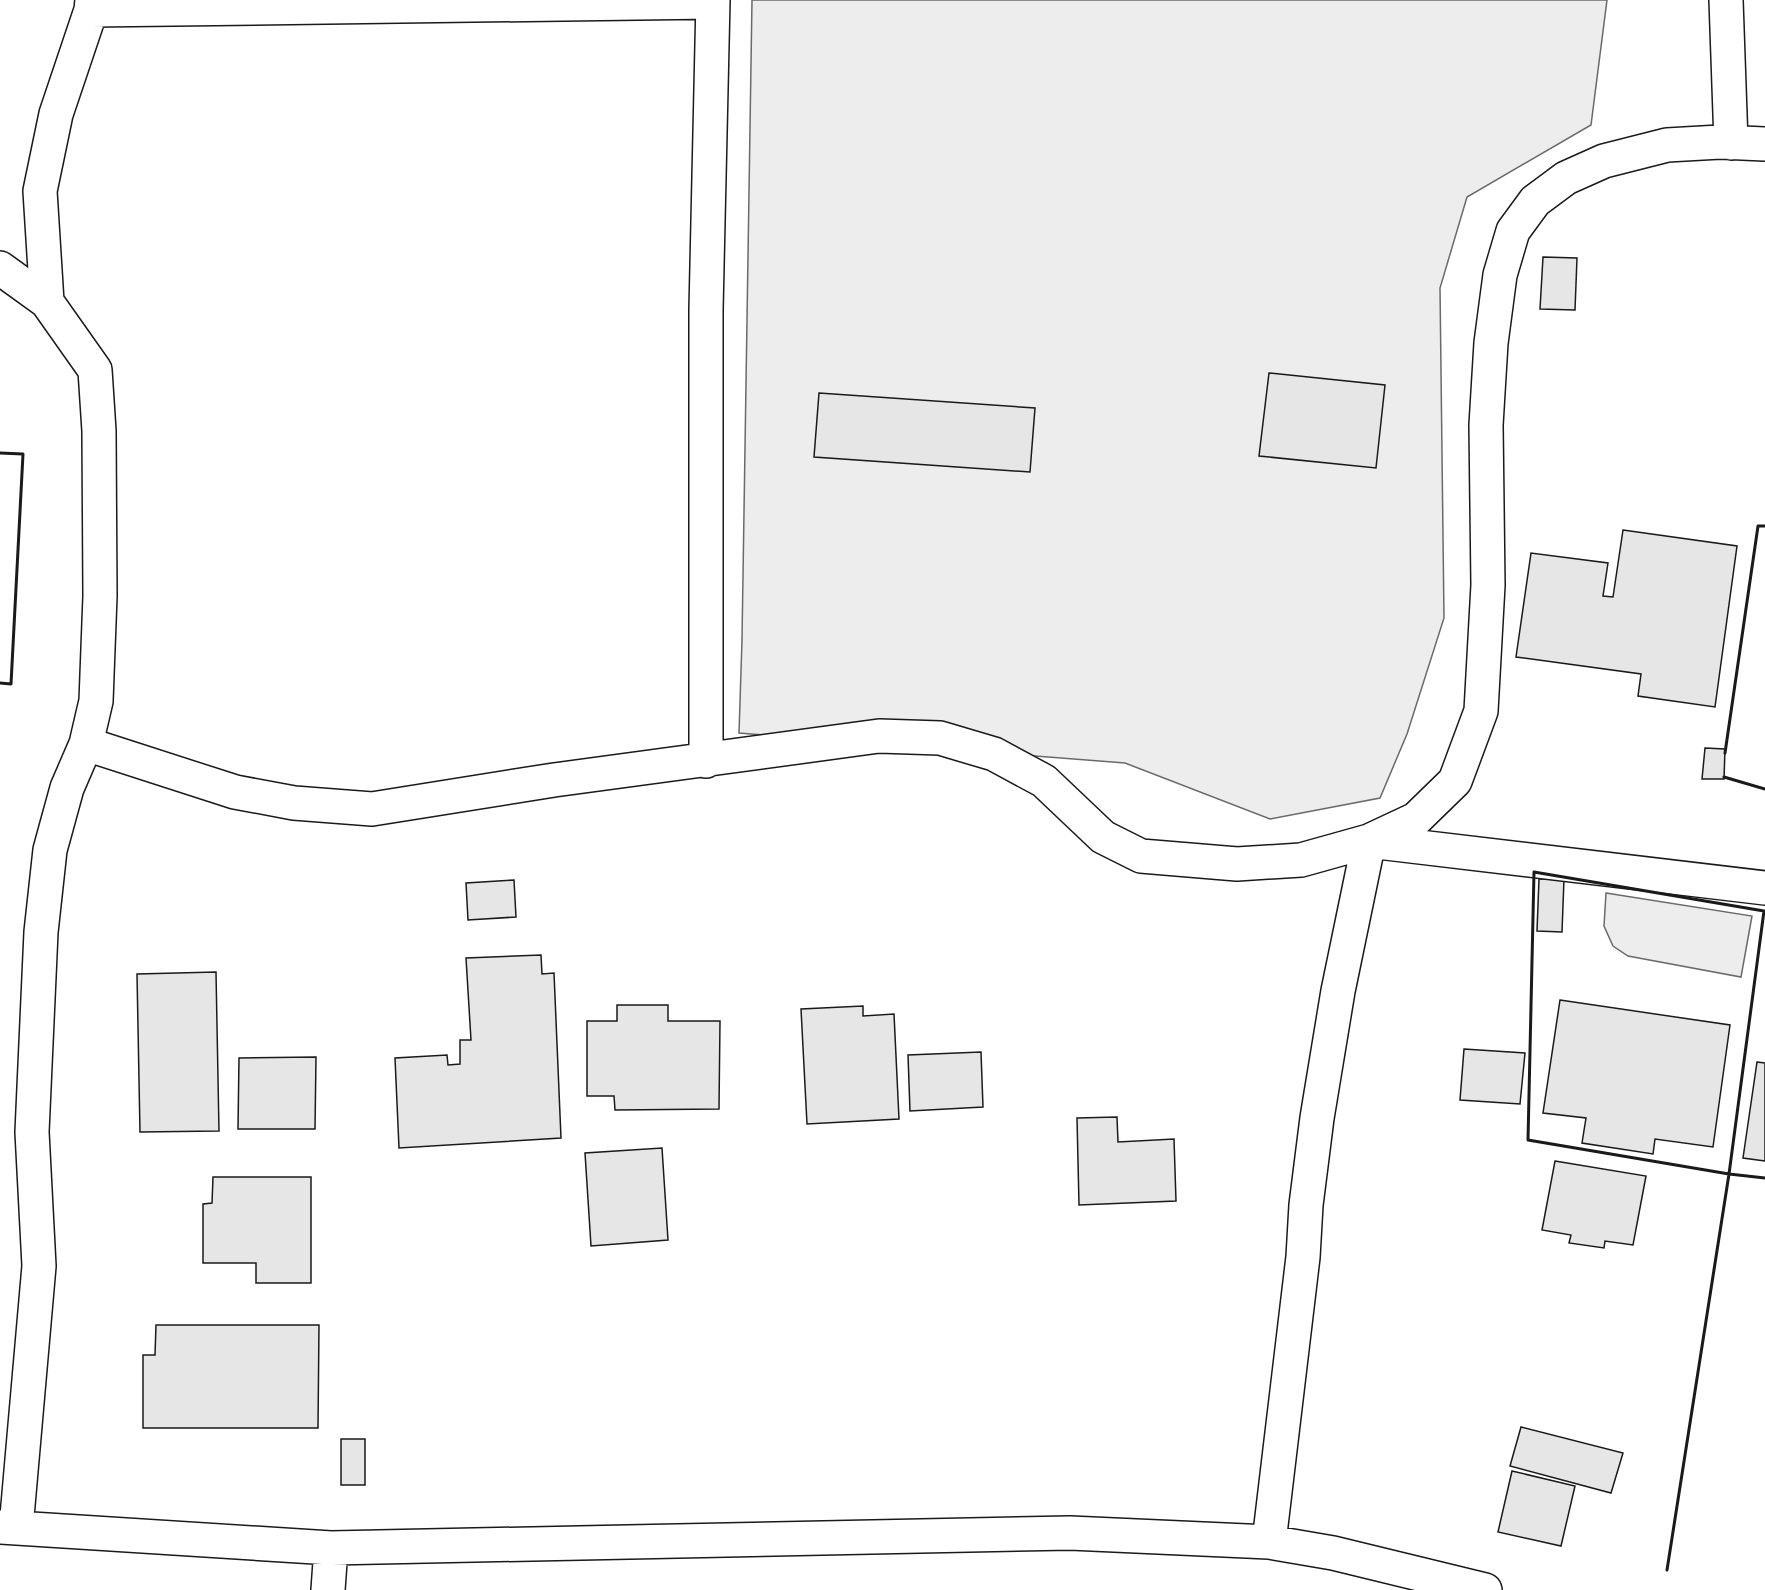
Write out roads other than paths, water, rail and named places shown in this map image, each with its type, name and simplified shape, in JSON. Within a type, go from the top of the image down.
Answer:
[{"type":"street","points":[[1726,0],[1731,143]]},
{"type":"street","points":[[47,302],[40,191],[56,114],[91,5],[713,1],[706,310],[706,761]]},
{"type":"street","points":[[86,744],[235,792],[294,803],[372,810],[554,780],[879,736],[940,738],[994,754],[1044,781],[1103,837],[1141,856],[1237,864],[1301,860],[1369,841],[1416,819],[1455,781],[1481,711],[1488,585],[1486,425],[1490,355],[1500,275],[1512,231],[1535,201],[1566,178],[1604,162],[1667,145],[1765,144]]},
{"type":"street","points":[[0,268],[47,302],[95,370],[99,431],[100,596],[96,701],[86,744],[68,788],[50,850],[41,932],[32,1132],[39,1266],[8,1527],[331,1548],[1070,1533],[1269,1542],[1333,1553],[1485,1590]]},
{"type":"street","points":[[1369,841],[1765,888]]},
{"type":"street","points":[[1269,1542],[1317,1118],[1338,991],[1369,841]]},
{"type":"street","points":[[328,1590],[331,1548]]}]
